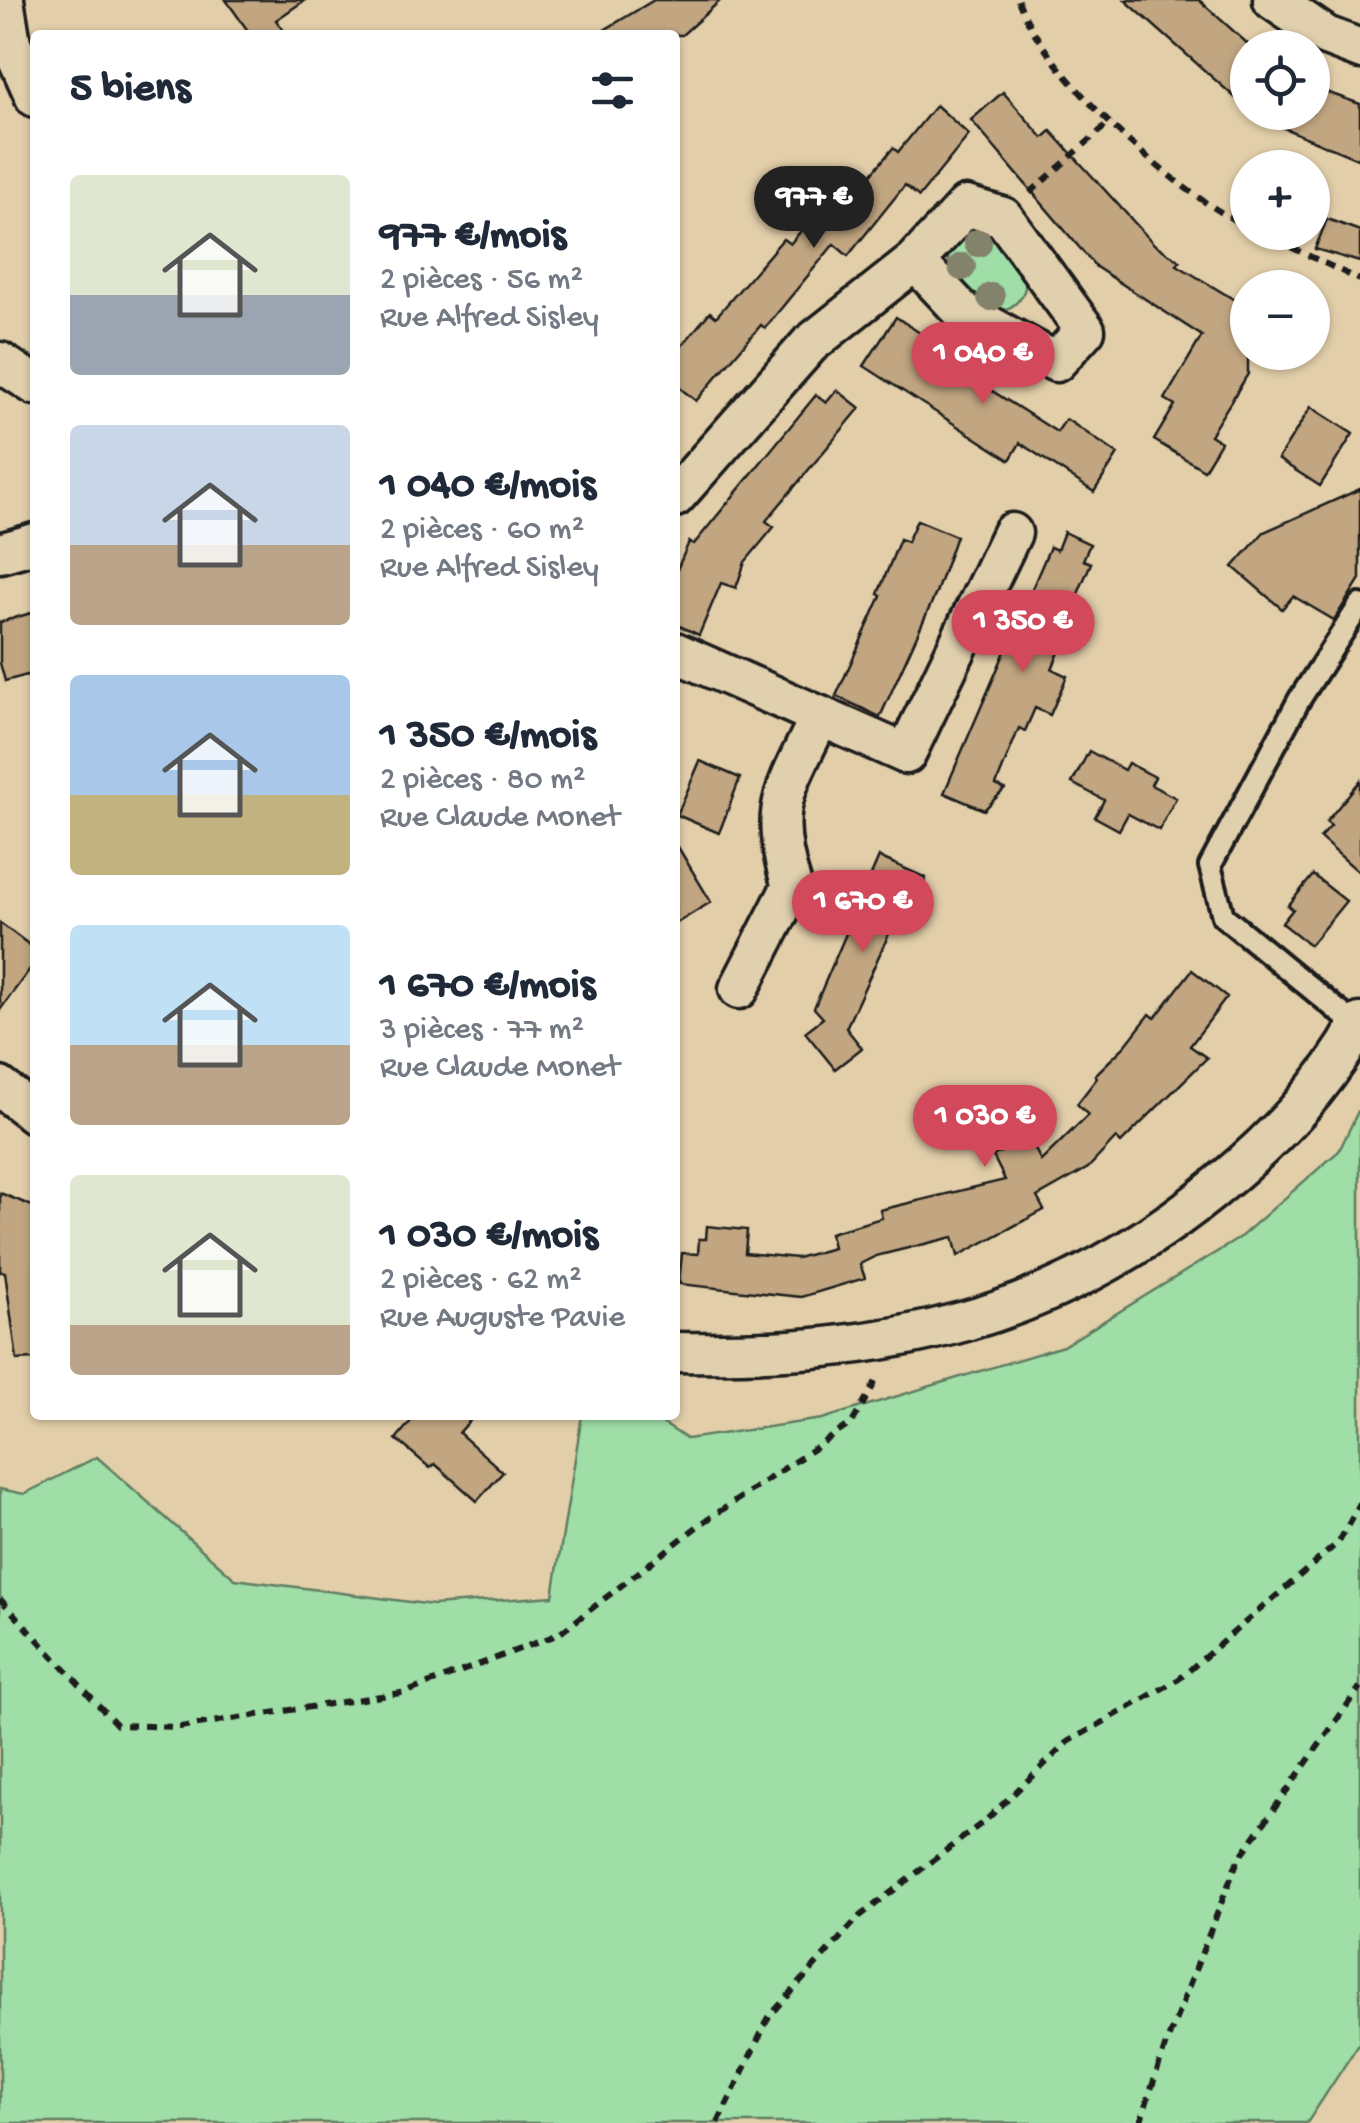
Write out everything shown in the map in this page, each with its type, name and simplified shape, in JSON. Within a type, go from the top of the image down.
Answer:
[{"type":"street","points":[[4,0],[11,43],[30,87]]},
{"type":"street","points":[[1273,0],[1326,36],[1360,49]]},
{"type":"street","points":[[680,491],[810,344],[915,262],[966,206],[1003,217],[1085,330],[1056,362],[962,312],[915,262]]},
{"type":"street","points":[[0,362],[30,382]]},
{"type":"street","points":[[680,654],[906,754],[1012,533]]},
{"type":"street","points":[[0,552],[30,544]]},
{"type":"street","points":[[738,990],[792,886],[778,844],[780,804],[820,716]]},
{"type":"street","points":[[680,1352],[826,1350],[955,1326],[1084,1278],[1140,1246],[1186,1212],[1300,1112],[1359,1025]]},
{"type":"street","points":[[0,1087],[30,1110]]},
{"type":"lane","points":[[1359,1025],[1223,916],[1210,866],[1298,700],[1360,605]]},
{"type":"path","points":[[1018,0],[1026,23],[1056,65],[1111,121],[1173,179],[1230,215]]},
{"type":"path","points":[[1003,217],[1111,121]]},
{"type":"path","points":[[1297,250],[1360,280]]},
{"type":"path","points":[[0,1598],[117,1725],[180,1727],[407,1692],[559,1634],[698,1526],[852,1423],[902,1336]]},
{"type":"path","points":[[718,2123],[769,2017],[860,1916],[986,1820],[1068,1742],[1179,1680],[1339,1542],[1360,1503]]},
{"type":"path","points":[[1140,2123],[1238,1860],[1360,1687]]},
{"type":"green space","points":[[984,230],[1008,249],[1025,275],[1021,298],[1010,308],[995,311],[980,304],[954,275],[948,262],[951,250],[965,231]]},
{"type":"green space","points":[[1360,1107],[1360,2042],[1307,2123],[0,2123],[0,1489],[24,1494],[97,1457],[235,1579],[433,1605],[553,1596],[581,1420],[658,1420],[687,1439],[822,1419],[1063,1346],[1238,1239],[1339,1151]]},
{"type":"building","points":[[226,0],[305,0],[276,20],[283,30],[247,30]]},
{"type":"building","points":[[654,0],[721,0],[682,35],[680,30],[604,30]]},
{"type":"building","points":[[1125,0],[1199,0],[1232,30],[1230,93]]},
{"type":"building","points":[[1003,92],[1043,138],[1051,131],[1154,244],[1180,261],[1177,265],[1230,297],[1230,370],[1248,370],[1248,374],[1210,435],[1221,442],[1204,470],[1154,440],[1175,405],[1165,399],[1202,336],[1096,267],[971,120]]},
{"type":"building","points":[[1330,93],[1360,104],[1360,160],[1289,130],[1330,130]]},
{"type":"building","points":[[936,105],[969,135],[919,197],[905,185],[848,256],[834,244],[765,328],[761,325],[696,401],[680,388],[680,348],[710,312],[716,317],[783,239],[790,244],[820,208],[828,214],[857,178],[864,183],[893,148],[898,152]]},
{"type":"building","points":[[1330,220],[1360,231],[1360,262],[1318,250],[1330,250]]},
{"type":"building","points":[[896,317],[950,353],[945,361],[1057,432],[1066,419],[1118,454],[1094,492],[1020,443],[1010,460],[864,366]]},
{"type":"building","points":[[837,390],[860,408],[766,521],[774,527],[745,562],[736,588],[721,583],[699,635],[680,626],[680,563],[689,542],[694,544],[816,395],[826,403]]},
{"type":"building","points":[[1311,407],[1353,434],[1320,486],[1278,459]]},
{"type":"building","points":[[1360,489],[1360,579],[1334,620],[1293,596],[1282,609],[1233,567],[1264,532]]},
{"type":"building","points":[[917,520],[956,536],[936,593],[880,717],[836,696],[881,596],[878,594],[900,539],[907,542]]},
{"type":"building","points":[[1064,532],[1090,544],[1083,560],[1091,563],[1072,608],[1077,610],[1052,669],[1067,676],[1050,715],[1035,708],[1025,731],[1019,728],[996,785],[1005,789],[984,810],[944,793],[1050,547],[1057,550]]},
{"type":"building","points":[[30,613],[30,674],[5,681],[0,663],[0,622]]},
{"type":"building","points":[[1089,751],[1124,770],[1128,763],[1155,777],[1151,785],[1176,798],[1159,830],[1128,814],[1119,830],[1095,817],[1104,800],[1072,783]]},
{"type":"building","points":[[700,761],[740,778],[719,833],[680,816]]},
{"type":"building","points":[[1360,781],[1360,873],[1320,838],[1331,826],[1326,822]]},
{"type":"building","points":[[680,850],[711,902],[680,921]]},
{"type":"building","points":[[879,857],[926,878],[922,888],[929,891],[917,917],[903,911],[894,923],[846,1028],[862,1048],[835,1069],[805,1032],[823,1018],[814,1008]]},
{"type":"building","points":[[1313,875],[1346,901],[1310,945],[1282,923],[1293,909],[1288,906]]},
{"type":"building","points":[[0,923],[30,945],[30,969],[0,1010]]},
{"type":"building","points":[[1192,970],[1227,997],[1190,1046],[1207,1058],[1121,1143],[1116,1138],[1088,1168],[1037,1197],[1044,1210],[958,1256],[953,1237],[876,1256],[860,1264],[865,1278],[801,1297],[680,1284],[682,1253],[698,1254],[699,1239],[706,1239],[707,1226],[747,1230],[745,1253],[797,1258],[833,1248],[830,1233],[882,1218],[880,1210],[1005,1180],[993,1156],[1029,1137],[1041,1161],[1088,1115],[1077,1104],[1097,1078],[1095,1075],[1150,1014],[1155,1018]]},
{"type":"building","points":[[0,1193],[30,1205],[30,1359],[17,1360],[5,1272],[0,1272]]},
{"type":"building","points":[[412,1420],[471,1420],[459,1433],[503,1472],[477,1501],[435,1464],[430,1468],[396,1439]]}]
